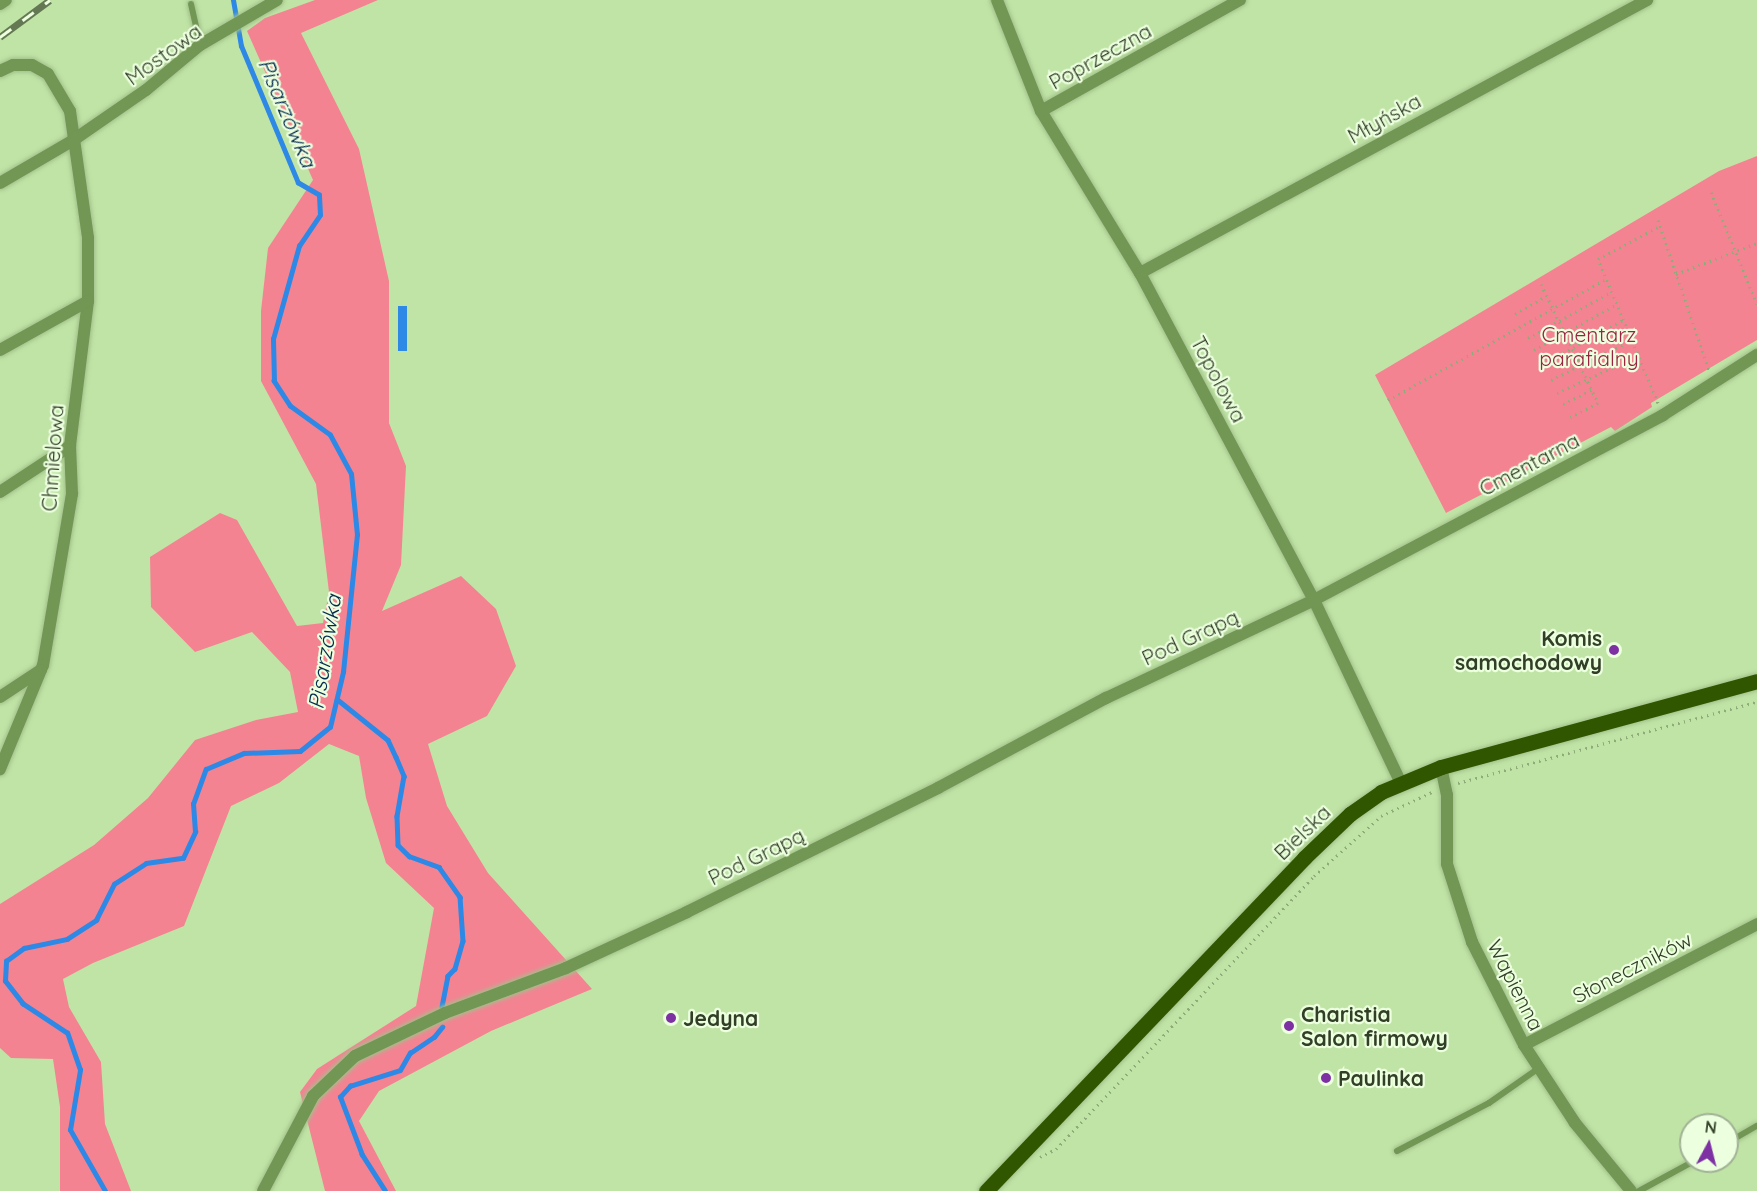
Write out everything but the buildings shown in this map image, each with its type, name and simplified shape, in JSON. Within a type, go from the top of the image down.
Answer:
[{"type":"main road","name":"Bielska","points":[[986,1191],[1304,858],[1350,814],[1400,782],[1441,767],[1757,681]]},
{"type":"street","points":[[0,4],[6,0]]},
{"type":"street","name":"Mostowa","points":[[0,183],[72,141],[146,90],[200,45],[277,0]]},
{"type":"street","name":"Topolowa","points":[[997,0],[1041,111],[1140,273],[1314,600],[1400,782]]},
{"type":"street","name":"Poprzeczna","points":[[1041,111],[1240,0]]},
{"type":"street","name":"Młyńska","points":[[1140,273],[1647,0]]},
{"type":"street","name":"Chmielowa","points":[[0,70],[13,65],[32,65],[48,74],[70,111],[72,141],[88,238],[88,301],[70,446],[72,494],[41,670],[0,769]]},
{"type":"street","points":[[0,350],[88,301]]},
{"type":"street","name":"Cmentarna","points":[[1314,600],[1663,415],[1712,381],[1757,355]]},
{"type":"street","points":[[0,492],[70,446]]},
{"type":"street","name":"Pod Grapą","points":[[263,1191],[313,1096],[355,1056],[445,1013],[566,968],[687,912],[938,788],[1106,698],[1314,600]]},
{"type":"street","points":[[0,697],[41,670]]},
{"type":"street","name":"Wapienna","points":[[1441,767],[1445,787],[1447,864],[1473,942],[1524,1045],[1575,1123],[1631,1191]]},
{"type":"street","name":"Słoneczników","points":[[1524,1045],[1757,924]]},
{"type":"lane","points":[[191,4],[200,45]]},
{"type":"lane","points":[[1397,1151],[1490,1103],[1539,1067]]},
{"type":"lane","points":[[1739,1136],[1757,1126]]},
{"type":"lane","points":[[1639,1191],[1679,1169]]},
{"type":"path","points":[[1712,192],[1757,304]]},
{"type":"path","points":[[1658,220],[1712,381]]},
{"type":"path","points":[[1660,226],[1598,260],[1663,415]]},
{"type":"path","points":[[1677,274],[1757,243]]},
{"type":"path","points":[[1388,400],[1606,279]]},
{"type":"path","points":[[1540,284],[1598,403],[1570,417]]},
{"type":"path","points":[[1528,338],[1612,292]]},
{"type":"path","points":[[1515,314],[1546,296]]},
{"type":"path","points":[[1534,350],[1617,304]]},
{"type":"path","points":[[1542,365],[1623,320]]},
{"type":"path","points":[[1551,380],[1579,364],[1632,340]]},
{"type":"path","points":[[1557,393],[1586,377],[1638,356]]},
{"type":"path","points":[[1563,404],[1592,390]]},
{"type":"path","points":[[1034,1160],[1056,1149],[1318,872],[1381,816],[1445,787],[1757,702]]},
{"type":"green space","points":[[315,0],[378,0],[301,33],[359,149],[389,281],[389,423],[406,466],[401,565],[382,611],[461,576],[496,609],[516,666],[487,716],[428,744],[447,806],[488,873],[592,989],[491,1031],[379,1091],[359,1121],[396,1191],[325,1191],[300,1092],[317,1069],[416,1006],[434,908],[386,863],[366,798],[359,756],[329,744],[279,783],[231,806],[184,926],[93,963],[63,979],[69,1007],[101,1062],[105,1124],[131,1191],[60,1191],[60,1107],[53,1059],[11,1058],[0,1048],[0,904],[94,845],[148,798],[195,740],[256,720],[298,712],[290,672],[252,632],[195,652],[151,607],[150,557],[220,513],[237,520],[297,626],[323,623],[329,592],[316,484],[261,381],[261,311],[268,248],[313,180],[247,31],[265,18]]},
{"type":"green space","name":"Cmentarz parafialny","points":[[1757,156],[1757,340],[1651,403],[1652,407],[1615,431],[1611,427],[1446,513],[1375,375],[1719,171]]},
{"type":"water","points":[[398,306],[407,306],[407,351],[398,351]]},
{"type":"waterway","name":"Pisarzówka","points":[[105,1191],[70,1130],[80,1070],[67,1033],[23,1004],[5,981],[6,961],[24,948],[67,939],[96,920],[114,884],[146,863],[183,858],[195,832],[193,804],[206,769],[244,753],[300,751],[330,727],[343,672],[357,535],[351,474],[330,435],[290,406],[274,381],[273,339],[299,246],[320,215],[319,195],[298,183],[241,46],[233,0]]},
{"type":"waterway","points":[[337,699],[388,740],[404,776],[397,816],[398,845],[409,856],[439,867],[460,897],[463,941],[455,969],[448,976],[442,1006]]},
{"type":"waterway","points":[[385,1191],[362,1155],[340,1097],[350,1086],[400,1070],[410,1053],[434,1037],[442,1027]]},
{"type":"railway","points":[[0,37],[50,0]]},
{"type":"place","name":"Komis samochodowy","points":[[1614,650]]},
{"type":"place","name":"Jedyna","points":[[671,1018]]},
{"type":"place","name":"Charistia Salon firmowy","points":[[1289,1026]]},
{"type":"place","name":"Paulinka","points":[[1326,1078]]}]
